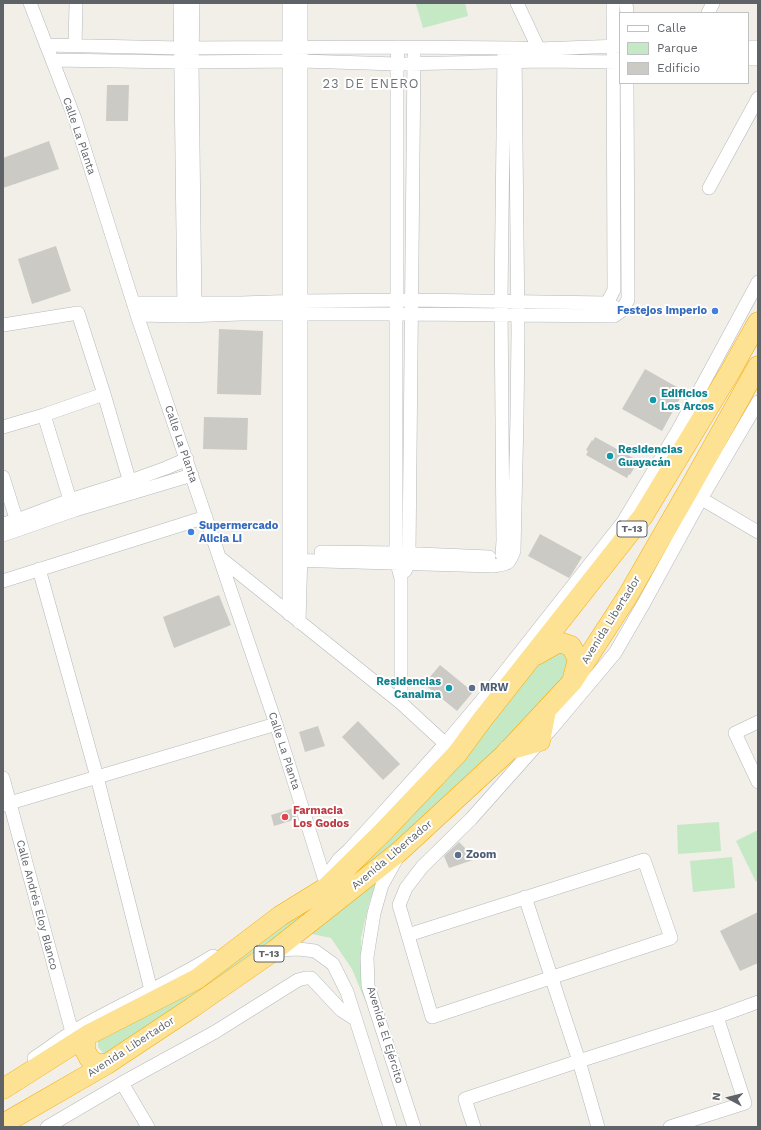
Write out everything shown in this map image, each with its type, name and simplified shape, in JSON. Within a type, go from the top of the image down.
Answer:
[{"type":"highway","name":"Avenida Libertador","points":[[3,1089],[80,1034],[197,979],[280,916],[327,887],[383,832],[451,749],[482,720],[643,516],[730,372],[758,322]]},
{"type":"highway","name":"Avenida Libertador","points":[[3,1124],[107,1064],[275,950],[400,851],[508,750],[572,682],[695,495],[758,366]]},
{"type":"highway","name":"T-13","points":[[533,656],[559,642],[571,646],[578,659],[572,682]]},
{"type":"highway","name":"T-13","points":[[482,720],[488,693]]},
{"type":"highway","points":[[508,750],[540,741],[546,710]]},
{"type":"highway","points":[[80,1034],[85,1041],[85,1050],[89,1058],[95,1064],[107,1064]]},
{"type":"street","name":"Calle La Planta","points":[[30,3],[75,119],[135,309],[276,724],[327,887]]},
{"type":"street","points":[[75,46],[76,3]]},
{"type":"street","points":[[180,3],[187,48]]},
{"type":"street","points":[[189,310],[186,62],[193,3]]},
{"type":"street","points":[[289,3],[295,54],[295,556],[299,622]]},
{"type":"street","points":[[295,54],[301,3]]},
{"type":"street","points":[[517,3],[544,61]]},
{"type":"street","points":[[607,303],[614,290],[617,46],[613,3]]},
{"type":"street","points":[[708,12],[713,3]]},
{"type":"street","points":[[46,45],[187,48],[295,54],[397,64],[544,61],[617,62]]},
{"type":"street","points":[[52,60],[186,62],[398,47],[539,49],[617,46]]},
{"type":"street","points":[[398,47],[396,315],[403,558]]},
{"type":"street","points":[[401,703],[401,578],[412,314],[414,47]]},
{"type":"street","points":[[506,558],[514,551],[518,316],[510,48]]},
{"type":"street","points":[[295,556],[403,558],[493,566],[506,564],[503,541],[501,300],[510,62]]},
{"type":"street","points":[[295,308],[396,315],[614,316],[621,311],[628,300],[627,84]]},
{"type":"street","points":[[709,188],[758,98]]},
{"type":"street","name":"Avenida Libertador","points":[[451,749],[488,693],[623,522],[678,430],[758,282]]},
{"type":"street","points":[[135,309],[189,310],[295,308],[397,300],[501,300],[607,303],[621,311]]},
{"type":"street","points":[[3,325],[78,313],[104,394],[131,487]]},
{"type":"street","points":[[3,427],[44,415],[104,394]]},
{"type":"street","name":"Avenida Libertador","points":[[551,978],[432,1017],[399,905],[406,888],[422,867],[472,819],[615,653],[644,603],[695,495],[758,402]]},
{"type":"street","points":[[44,415],[72,505]]},
{"type":"street","points":[[502,417],[517,416]]},
{"type":"street","points":[[131,487],[166,468],[187,460]]},
{"type":"street","points":[[3,535],[18,525],[72,505],[131,487],[192,475]]},
{"type":"street","points":[[3,477],[18,525]]},
{"type":"street","points":[[695,495],[758,532]]},
{"type":"street","points":[[3,581],[206,517]]},
{"type":"street","points":[[3,524],[18,525]]},
{"type":"street","points":[[289,614],[295,556]]},
{"type":"street","points":[[219,557],[401,703],[451,749]]},
{"type":"street","points":[[39,569],[97,777],[151,990]]},
{"type":"street","points":[[758,722],[735,733],[758,782]]},
{"type":"street","points":[[6,804],[276,724]]},
{"type":"street","name":"Calle Andrés Eloy Blanco","points":[[3,778],[6,804],[80,1034]]},
{"type":"street","name":"Avenida El Ejército","points":[[400,851],[382,884],[374,913],[367,957],[368,986],[414,1127]]},
{"type":"street","points":[[408,934],[644,860],[670,938],[551,978]]},
{"type":"street","points":[[524,897],[579,1061],[598,1127]]},
{"type":"street","name":"Avenida Libertador","points":[[3,1080],[151,990],[193,969],[280,916]]},
{"type":"street","name":"Avenida El Ejército","points":[[275,950],[299,949],[315,951],[333,964],[347,992],[390,1127]]},
{"type":"street","points":[[47,1127],[122,1083],[215,1032],[298,980],[310,978],[341,1010],[355,1019]]},
{"type":"street","points":[[474,1127],[465,1099],[717,1017],[758,1002]]},
{"type":"street","points":[[670,1127],[745,1103],[717,1017]]},
{"type":"street","points":[[122,1083],[148,1127]]},
{"type":"green space","points":[[465,3],[468,16],[423,28],[416,4]]},
{"type":"green space","points":[[561,639],[574,670],[436,811],[276,943],[117,1055],[104,1054],[98,1047],[98,1034],[347,873],[552,646]]},
{"type":"green space","points":[[719,822],[721,851],[678,854],[677,825]]},
{"type":"green space","points":[[758,830],[758,880],[756,882],[736,841]]},
{"type":"green space","points":[[732,857],[735,888],[693,892],[690,861]]},
{"type":"green space","points":[[380,874],[369,903],[361,938],[362,969],[369,1010],[352,969],[331,938],[308,933]]},
{"type":"building","points":[[107,85],[129,85],[128,121],[106,121]]},
{"type":"building","points":[[49,141],[59,169],[3,188],[3,158]]},
{"type":"building","points":[[56,246],[71,291],[32,304],[18,259]]},
{"type":"building","points":[[219,329],[263,331],[261,395],[217,394]]},
{"type":"building","name":"Edificios Los Arcos","points":[[645,369],[684,391],[662,431],[622,409]]},
{"type":"building","points":[[204,417],[248,418],[247,450],[203,449]]},
{"type":"building","name":"Residencias Guayacán","points":[[595,437],[637,460],[636,465],[627,478],[586,455],[588,451],[586,450]]},
{"type":"building","points":[[540,534],[582,557],[569,578],[528,556]]},
{"type":"building","points":[[219,595],[231,625],[174,648],[163,617]]},
{"type":"building","name":"Residencias Canaima","points":[[440,665],[473,692],[457,711],[424,684]]},
{"type":"building","points":[[358,721],[400,764],[383,780],[342,737]]},
{"type":"building","points":[[318,726],[325,746],[305,752],[299,732]]},
{"type":"building","name":"Farmacia Los Godos","points":[[294,808],[297,819],[274,826],[271,815]]},
{"type":"building","name":"Zoom","points":[[459,842],[476,859],[449,868],[444,856]]},
{"type":"building","points":[[758,912],[758,963],[740,971],[720,931]]},
{"type":"place","name":"Festejos Imperio","points":[[715,311]]},
{"type":"place","name":"Edificios Los Arcos","points":[[653,400]]},
{"type":"place","name":"Residencias Guayacán","points":[[610,456]]},
{"type":"place","name":"Supermercado Alicia Li","points":[[191,532]]},
{"type":"place","name":"Residencias Canaima","points":[[449,688]]},
{"type":"place","name":"MRW","points":[[472,688]]},
{"type":"place","name":"Farmacia Los Godos","points":[[285,817]]},
{"type":"place","name":"Zoom","points":[[458,855]]},
{"type":"district","name":"23 DE ENERO","points":[[371,84]]}]
